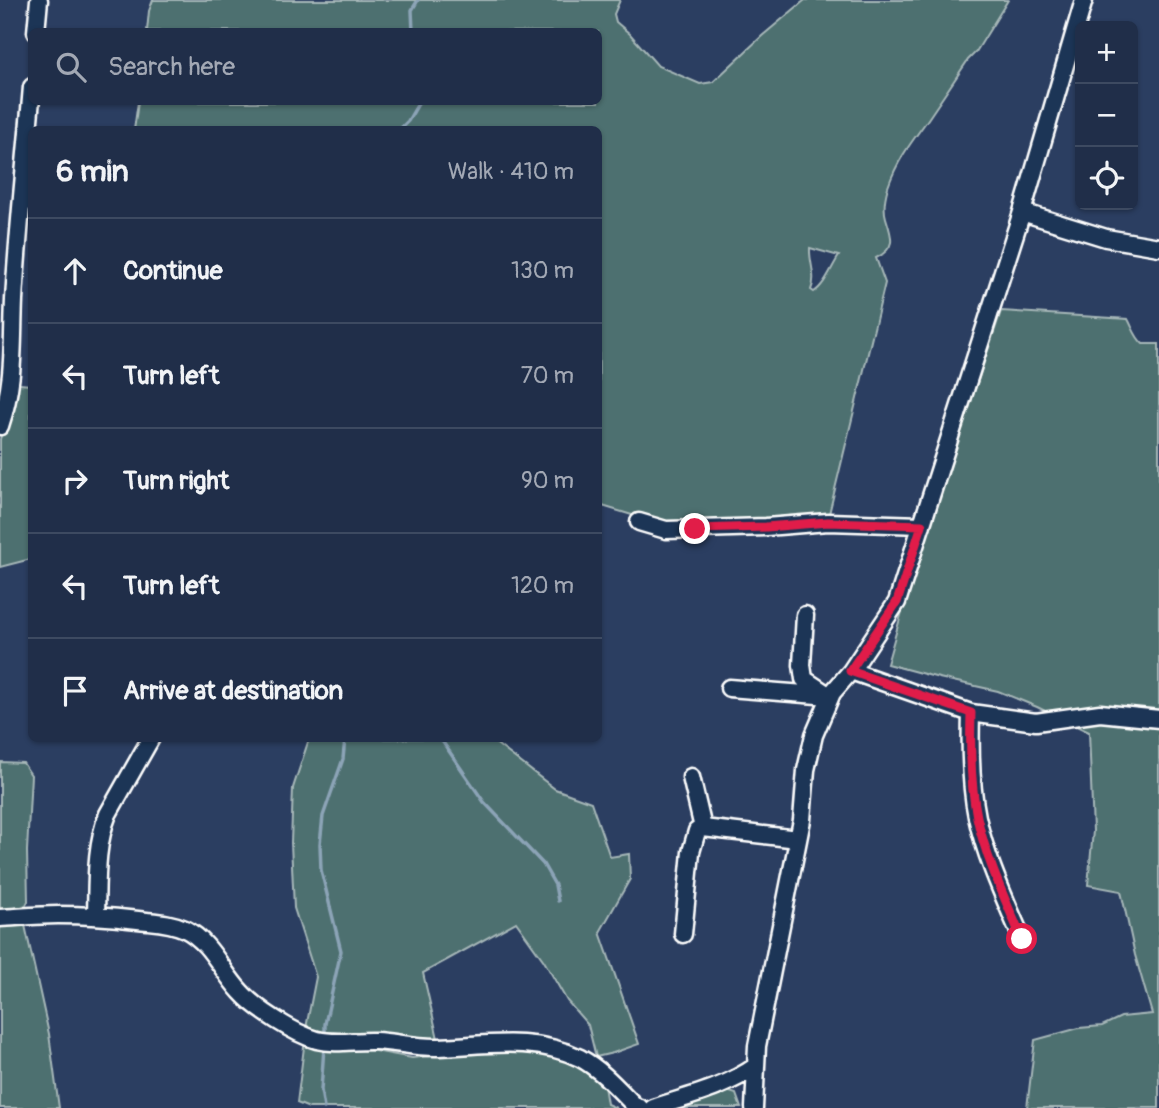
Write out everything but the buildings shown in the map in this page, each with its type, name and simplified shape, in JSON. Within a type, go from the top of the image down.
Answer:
[{"type":"street","points":[[36,28],[38,0]]},
{"type":"street","points":[[754,1108],[757,1046],[802,820],[806,769],[814,735],[830,696],[897,602],[1021,212],[1084,0]]},
{"type":"street","points":[[29,126],[30,105]]},
{"type":"street","points":[[0,426],[10,391],[14,300],[28,134]]},
{"type":"street","points":[[1021,212],[1106,238],[1159,247]]},
{"type":"street","points":[[14,300],[28,301]]},
{"type":"street","points":[[0,358],[13,343]]},
{"type":"street","points":[[639,522],[666,530],[828,522],[922,525]]},
{"type":"street","points":[[804,615],[804,679],[830,696]]},
{"type":"street","points":[[850,671],[971,713],[1036,722],[1100,713],[1159,719]]},
{"type":"street","points":[[729,688],[830,696]]},
{"type":"street","points":[[971,713],[977,817],[996,876],[1022,939]]},
{"type":"street","points":[[96,916],[97,858],[103,826],[149,742]]},
{"type":"street","points":[[691,777],[703,828]]},
{"type":"street","points":[[683,934],[691,852],[697,831],[703,828],[798,839]]},
{"type":"street","points":[[0,918],[96,916],[168,923],[186,929],[203,943],[241,993],[293,1031],[317,1040],[341,1044],[372,1041],[435,1047],[511,1043],[545,1046],[580,1059],[604,1075],[640,1108]]},
{"type":"street","points":[[653,1108],[739,1078],[756,1066]]},
{"type":"green space","points":[[153,0],[620,0],[614,14],[616,22],[658,66],[700,84],[713,82],[805,0],[1008,0],[976,52],[904,153],[888,187],[885,210],[891,241],[887,250],[876,258],[885,283],[828,518],[802,515],[779,520],[668,526],[602,506],[602,126],[135,126],[138,105],[602,105],[602,28],[147,28]],"holes":[[[810,248],[839,256],[828,276],[814,292],[811,290],[813,280]]]},
{"type":"green space","points":[[1001,311],[1128,319],[1143,344],[1159,344],[1159,710],[1108,707],[1107,722],[1159,726],[1159,1108],[1027,1108],[1035,1040],[1079,1028],[1102,1026],[1121,1017],[1152,1014],[1121,891],[1088,885],[1093,831],[1089,732],[998,691],[887,664],[905,601]]},
{"type":"green space","points":[[19,384],[28,385],[28,560],[0,567],[0,439]]},
{"type":"green space","points":[[308,742],[494,742],[555,789],[591,802],[610,857],[629,854],[630,879],[600,932],[639,1044],[596,1057],[588,1025],[567,1001],[544,961],[516,922],[423,973],[439,1043],[347,1049],[412,1058],[515,1049],[565,1058],[603,1080],[607,1104],[616,1108],[309,1108],[297,1103],[316,977],[294,908],[291,843],[293,788]]},
{"type":"green space","points":[[0,762],[23,763],[31,775],[27,851],[28,901],[21,907],[49,1034],[59,1108],[0,1108]]},
{"type":"green space","points":[[727,1091],[736,1094],[741,1108],[676,1108]]},
{"type":"waterway","points":[[413,28],[412,10],[418,0]]},
{"type":"waterway","points":[[403,126],[417,105]]},
{"type":"waterway","points":[[325,1036],[325,1024],[341,951],[321,870],[320,844],[323,816],[343,759],[345,742]]},
{"type":"waterway","points":[[443,742],[484,802],[543,864],[555,885],[558,901]]},
{"type":"waterway","points":[[324,1047],[321,1090],[324,1108]]},
{"type":"route","points":[[695,529],[828,522],[922,525],[897,602],[850,671],[971,713],[977,817],[996,876],[1022,939]]}]
